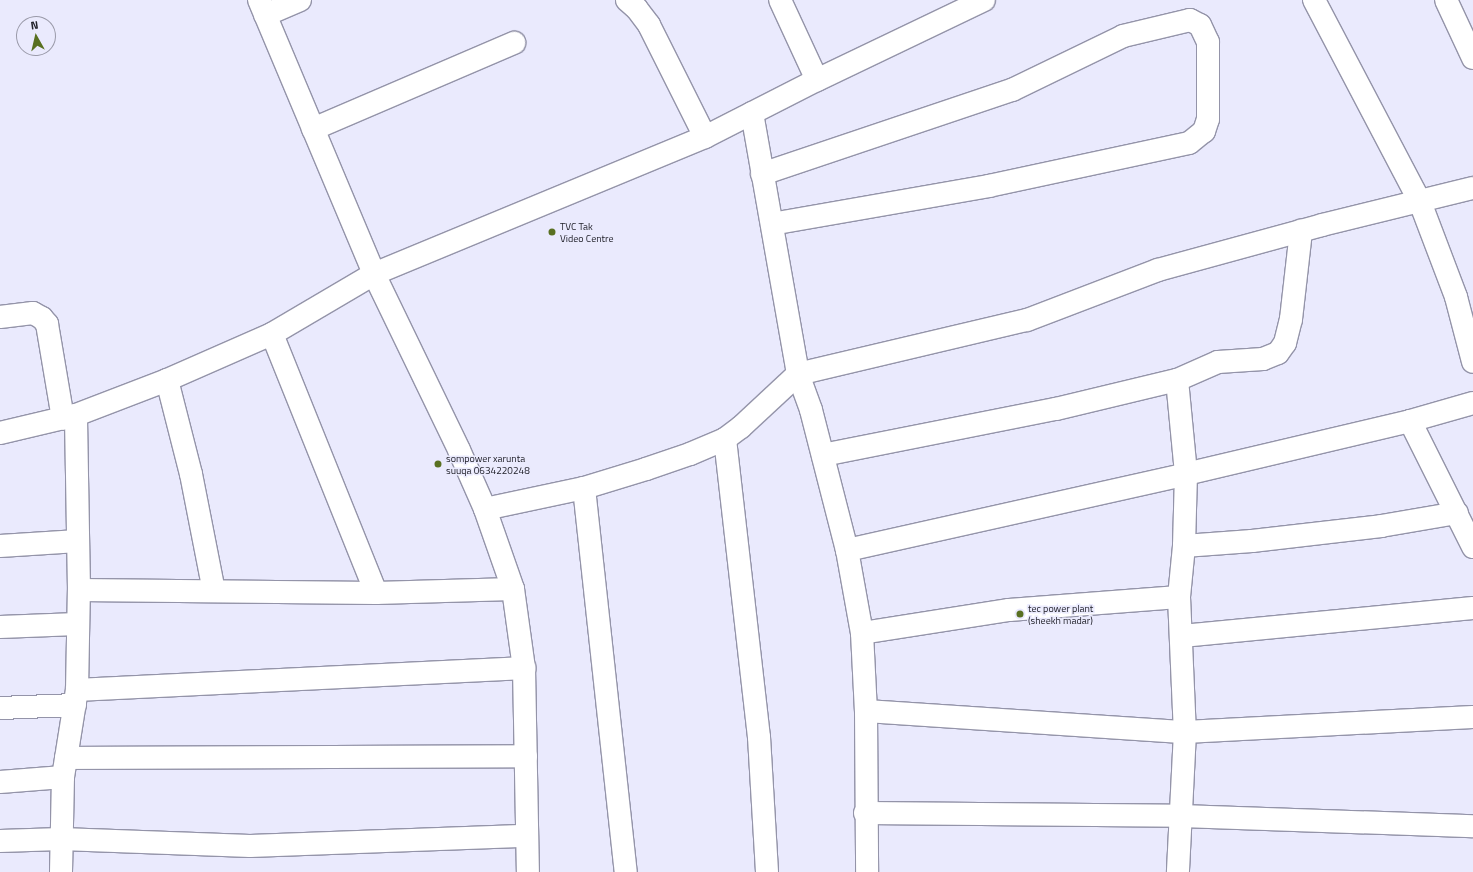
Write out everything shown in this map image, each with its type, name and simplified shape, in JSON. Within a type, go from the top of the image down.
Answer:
[{"type":"street","points":[[300,0],[262,7],[374,274],[485,509],[513,589],[524,668],[528,872]]},
{"type":"street","points":[[627,0],[637,9],[650,25],[705,137]]},
{"type":"street","points":[[780,0],[817,80]]},
{"type":"street","points":[[0,433],[69,417],[168,380],[272,334],[374,274],[705,137],[817,80],[984,0]]},
{"type":"street","points":[[1314,0],[1420,202],[1456,297],[1473,362]]},
{"type":"street","points":[[1446,0],[1473,58]]},
{"type":"street","points":[[762,174],[1012,90],[1123,36],[1190,20],[1200,25],[1208,42],[1208,119],[1204,131],[1189,143],[989,186],[772,224]]},
{"type":"street","points":[[313,129],[514,43]]},
{"type":"street","points":[[752,113],[798,374],[811,410],[847,550],[862,633],[866,711],[865,813],[867,872]]},
{"type":"street","points":[[485,509],[584,488],[654,467],[725,439],[798,374],[1027,320],[1158,270],[1301,231],[1473,188]]},
{"type":"street","points":[[823,455],[1056,409],[1177,380],[1218,362],[1263,359],[1278,353],[1282,349],[1291,319],[1301,231]]},
{"type":"street","points":[[0,317],[33,313],[42,318],[47,324],[69,417],[78,541],[79,590],[76,698],[65,768],[61,839],[61,872]]},
{"type":"street","points":[[272,334],[376,593]]},
{"type":"street","points":[[168,380],[191,474],[214,591]]},
{"type":"street","points":[[1177,380],[1186,474],[1184,546],[1179,597],[1182,636],[1185,732],[1178,872]]},
{"type":"street","points":[[847,550],[1186,474],[1410,421],[1473,403]]},
{"type":"street","points":[[1410,421],[1473,547]]},
{"type":"street","points":[[725,439],[759,737],[766,872]]},
{"type":"street","points":[[584,488],[626,872]]},
{"type":"street","points":[[1184,546],[1252,541],[1381,526],[1457,513]]},
{"type":"street","points":[[0,546],[78,541]]},
{"type":"street","points":[[79,590],[376,593],[513,589]]},
{"type":"street","points":[[862,633],[1009,610],[1179,597]]},
{"type":"street","points":[[1182,636],[1473,608]]},
{"type":"street","points":[[0,627],[77,624]]},
{"type":"street","points":[[0,708],[76,698],[524,668]]},
{"type":"street","points":[[866,711],[1185,732],[1473,717]]},
{"type":"street","points":[[0,782],[65,768],[526,756]]},
{"type":"street","points":[[865,813],[1181,816],[1473,826]]},
{"type":"street","points":[[0,841],[61,839],[250,846],[527,836]]},
{"type":"place","name":"TVC Tak Video Centre","points":[[552,232]]},
{"type":"place","name":"sompower xarunta suuqa 0634220248","points":[[438,464]]},
{"type":"place","name":"tec power plant (sheekh madar)","points":[[1020,614]]}]
